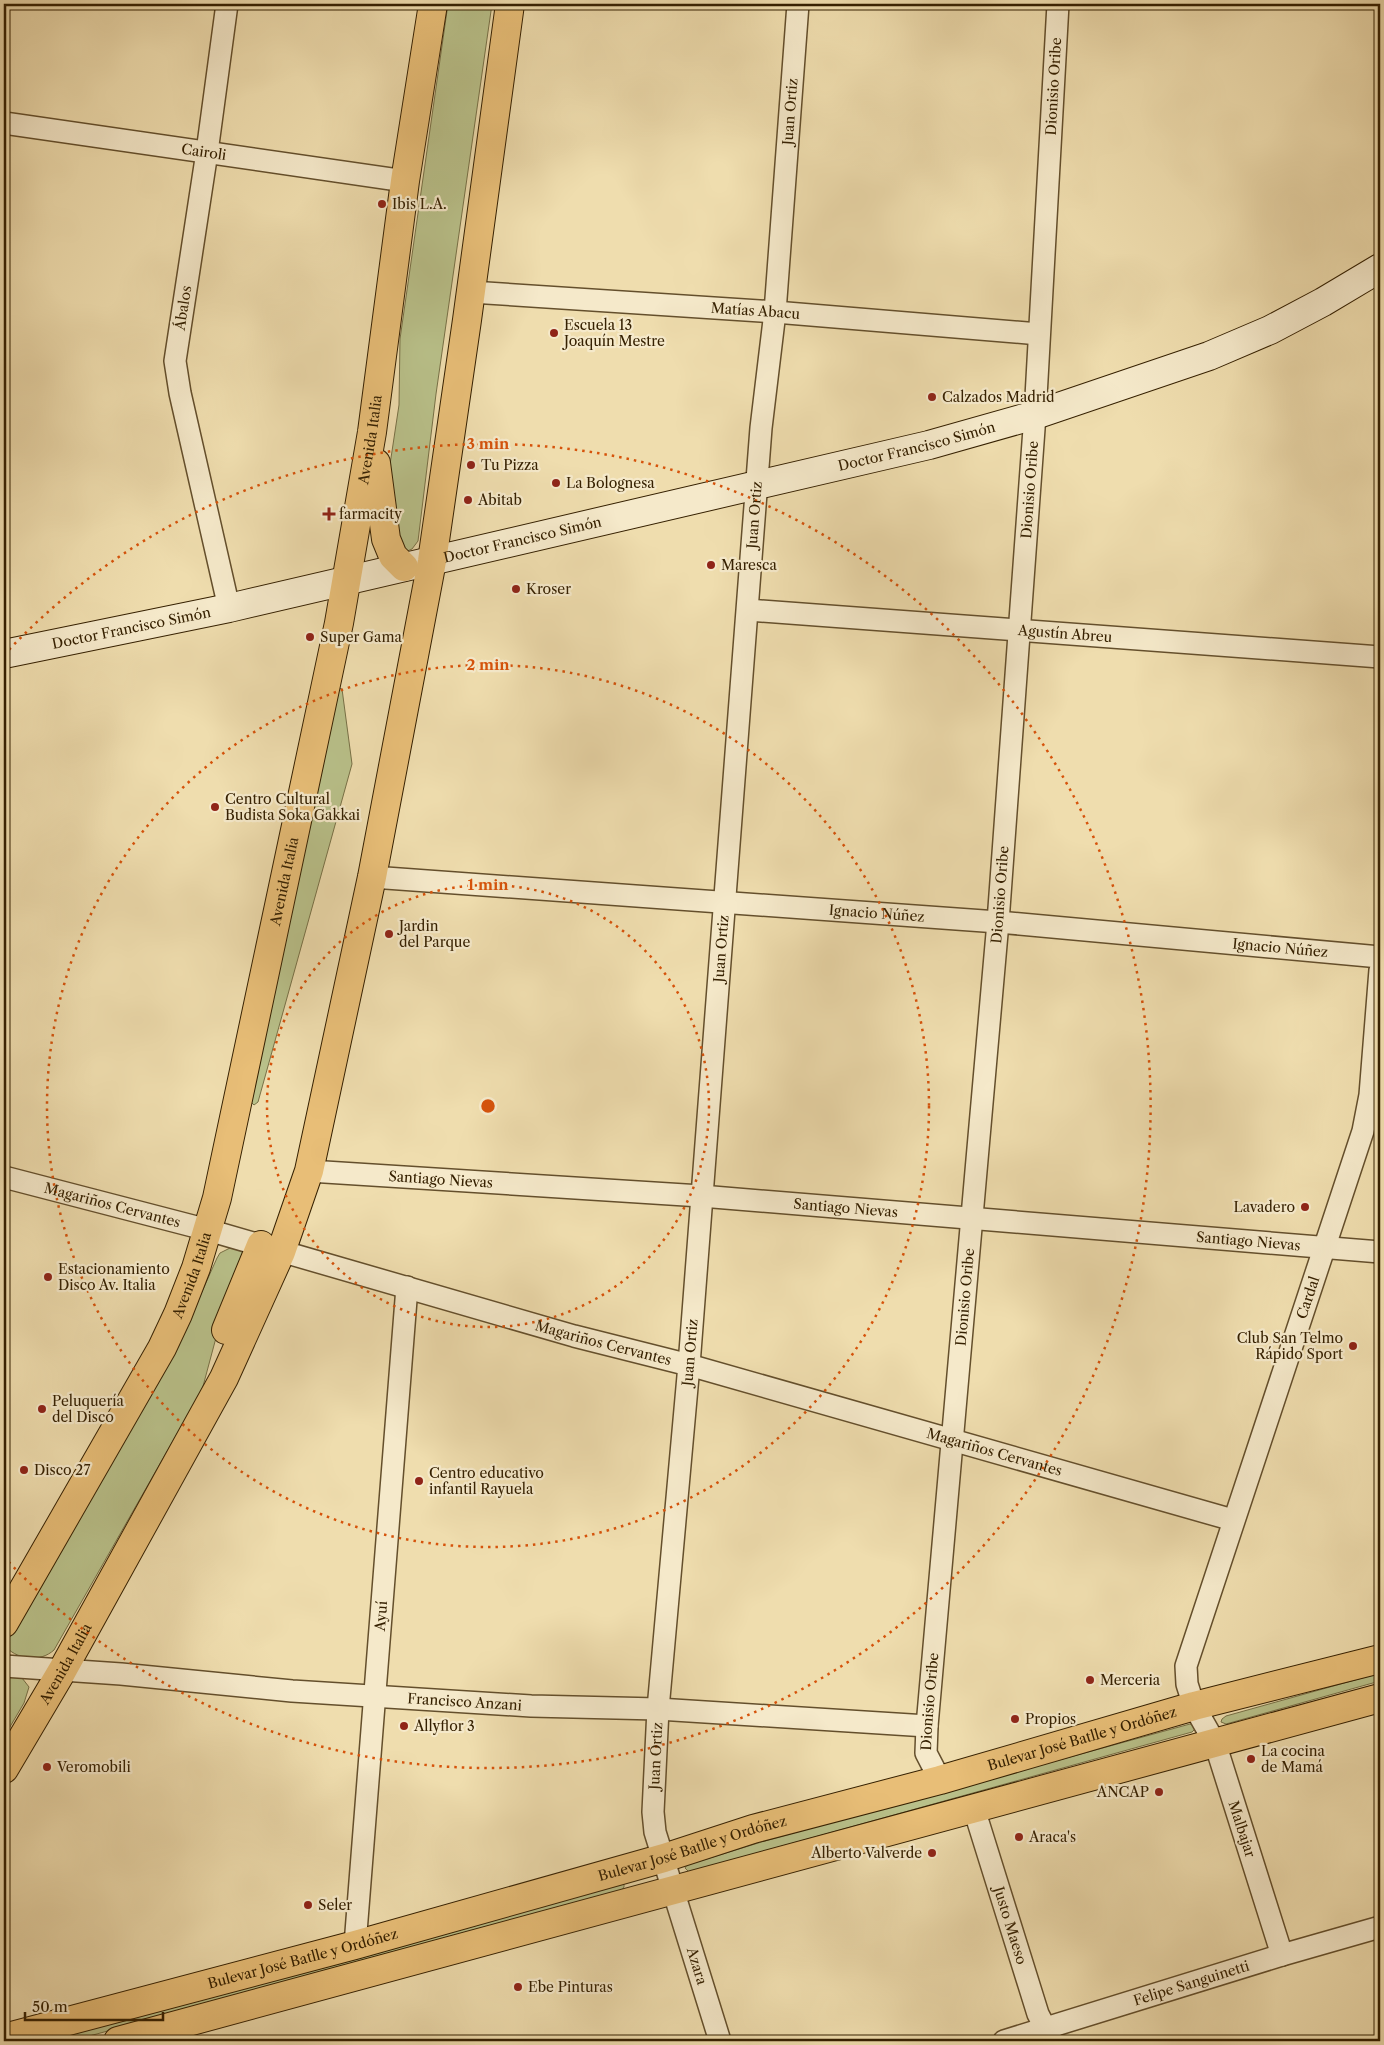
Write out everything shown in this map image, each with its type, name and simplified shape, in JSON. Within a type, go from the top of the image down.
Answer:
[{"type":"main road","name":"Avenida Italia","points":[[4,1623],[162,1348],[196,1268],[208,1230],[339,623],[372,432],[405,181],[433,4]]},
{"type":"main road","name":"Avenida Italia","points":[[4,1768],[62,1671],[224,1378],[271,1248],[309,1171],[372,877],[432,561],[510,4]]},
{"type":"main road","points":[[372,432],[386,539],[393,556],[404,567]]},
{"type":"main road","name":"Bulevar José Batlle y Ordóñez","points":[[4,2038],[356,1945],[664,1858],[753,1830],[940,1780],[1194,1706],[1380,1659]]},
{"type":"main road","points":[[118,2041],[1380,1698]]},
{"type":"street","name":"Ábalos","points":[[227,4],[207,152],[175,361],[180,393],[229,608]]},
{"type":"street","name":"Juan Ortiz","points":[[674,1890],[653,1822],[658,1709],[689,1365],[761,428],[775,312],[798,4]]},
{"type":"street","name":"Dionisio Oribe","points":[[940,1780],[926,1752],[927,1726],[998,922],[1035,415],[1058,4]]},
{"type":"street","name":"Cairoli","points":[[4,123],[405,181]]},
{"type":"street","name":"Doctor Francisco Simón","points":[[432,561],[929,445],[1035,415],[1209,356],[1270,330],[1380,268]]},
{"type":"street","name":"Matías Abacu","points":[[471,292],[775,312],[1039,334]]},
{"type":"street","points":[[404,567],[432,561]]},
{"type":"street","name":"Doctor Francisco Simón","points":[[4,654],[229,608],[404,567]]},
{"type":"street","name":"Agustín Abreu","points":[[748,610],[1380,657]]},
{"type":"street","name":"Ignacio Núñez","points":[[372,877],[998,922],[1380,957]]},
{"type":"street","name":"Cardal","points":[[1194,1706],[1186,1684],[1186,1666],[1363,1131],[1370,1095],[1380,970]]},
{"type":"street","name":"Santiago Nievas","points":[[309,1171],[701,1196],[1325,1249],[1380,1252]]},
{"type":"street","name":"Magariños Cervantes","points":[[4,1177],[208,1230],[574,1336],[689,1365],[1233,1520]]},
{"type":"street","name":"Ayuí","points":[[356,1945],[407,1287]]},
{"type":"street","name":"Francisco Anzani","points":[[4,1666],[374,1696],[531,1706],[658,1709],[927,1726]]},
{"type":"street","name":"Malbajar","points":[[1194,1706],[1215,1743],[1282,1955]]},
{"type":"street","name":"Justo Maeso","points":[[974,1809],[1038,2014],[1049,2035]]},
{"type":"street","name":"Azara","points":[[674,1890],[720,2041]]},
{"type":"street","name":"Felipe Sanguinetti","points":[[1004,2041],[1049,2035],[1282,1955],[1380,1927]]},
{"type":"green space","points":[[448,4],[492,4],[436,394],[418,541],[412,549],[405,552],[395,544],[389,471],[399,405],[400,339]]},
{"type":"green space","points":[[339,688],[342,689],[352,764],[258,1102],[254,1105],[251,1102]]},
{"type":"green space","points":[[232,1247],[244,1251],[217,1334],[202,1390],[54,1650],[37,1658],[24,1657],[12,1652],[7,1648],[7,1640],[175,1352],[217,1258],[220,1253]]},
{"type":"green space","points":[[1380,1673],[1380,1681],[1226,1724],[1221,1722],[1226,1716]]},
{"type":"green space","points":[[4,1676],[22,1678],[29,1687],[24,1703],[4,1737]]},
{"type":"green space","points":[[1190,1724],[1196,1728],[1192,1732],[689,1872],[685,1868],[687,1865],[768,1840]]},
{"type":"green space","points":[[624,1883],[621,1891],[71,2041],[38,2041]]},
{"type":"place","name":"Ibis L.A.","points":[[382,204]]},
{"type":"place","name":"Escuela 13 Joaquín Mestre","points":[[554,333]]},
{"type":"place","name":"Calzados Madrid","points":[[932,397]]},
{"type":"place","name":"Tu Pizza","points":[[471,465]]},
{"type":"place","name":"La Bolognesa","points":[[556,483]]},
{"type":"place","name":"Abitab","points":[[468,500]]},
{"type":"place","name":"farmacity","points":[[329,514]]},
{"type":"place","name":"Maresca","points":[[711,565]]},
{"type":"place","name":"Kroser","points":[[516,589]]},
{"type":"place","name":"Super Gama","points":[[310,637]]},
{"type":"place","name":"Centro Cultural Budista Soka Gakkai","points":[[215,807]]},
{"type":"place","name":"Jardin del Parque","points":[[389,934]]},
{"type":"place","name":"Lavadero","points":[[1305,1207]]},
{"type":"place","name":"Estacionamiento Disco Av. Italia","points":[[48,1277]]},
{"type":"place","name":"Club San Telmo Rápido Sport","points":[[1353,1346]]},
{"type":"place","name":"Peluquería del Disco","points":[[42,1409]]},
{"type":"place","name":"Disco 27","points":[[24,1470]]},
{"type":"place","name":"Centro educativo infantil Rayuela","points":[[419,1481]]},
{"type":"place","name":"Merceria","points":[[1090,1680]]},
{"type":"place","name":"Propios","points":[[1015,1719]]},
{"type":"place","name":"Allyflor 3","points":[[404,1726]]},
{"type":"place","name":"La cocina de Mamá","points":[[1251,1759]]},
{"type":"place","name":"Veromobili","points":[[47,1767]]},
{"type":"place","name":"ANCAP","points":[[1159,1792]]},
{"type":"place","name":"Araca's","points":[[1019,1837]]},
{"type":"place","name":"Alberto Valverde","points":[[932,1853]]},
{"type":"place","name":"Seler","points":[[308,1905]]},
{"type":"place","name":"Ebe Pinturas","points":[[518,1987]]}]
